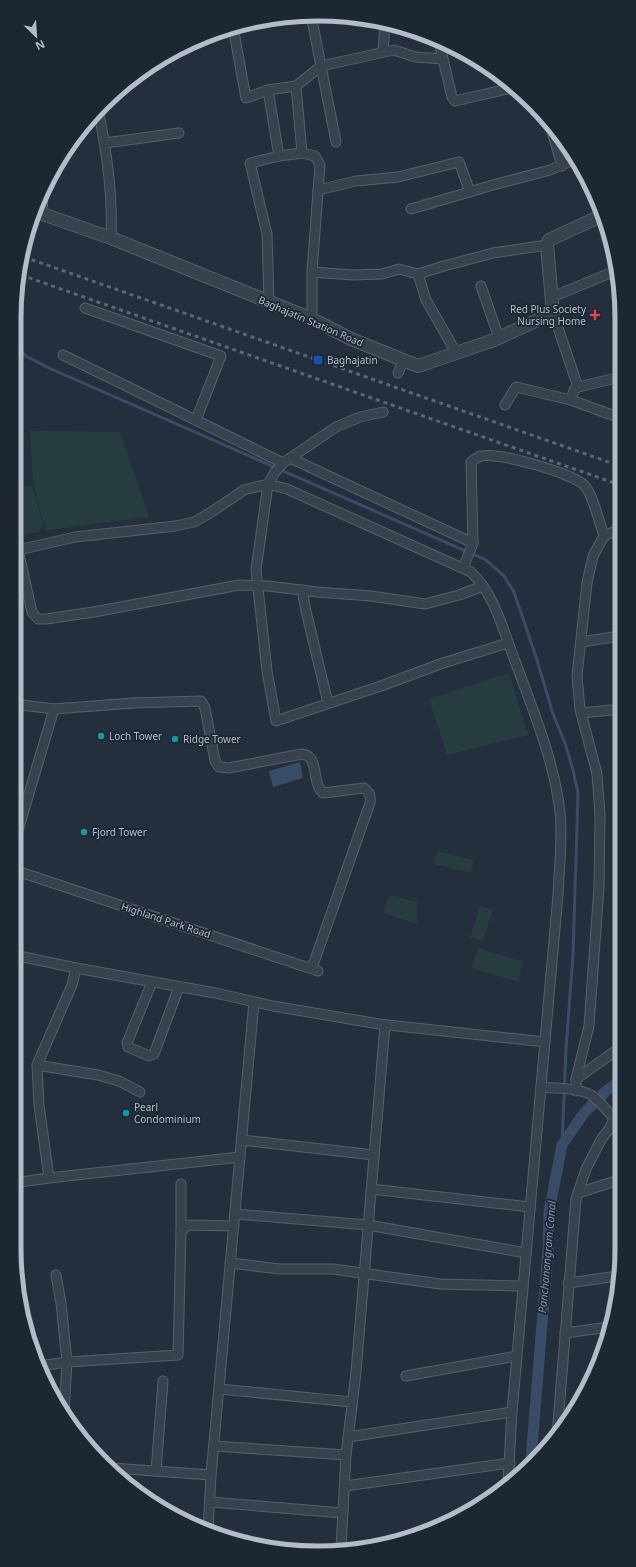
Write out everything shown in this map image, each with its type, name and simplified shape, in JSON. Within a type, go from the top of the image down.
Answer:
[{"type":"street","points":[[312,21],[336,142]]},
{"type":"street","points":[[383,52],[385,29]]},
{"type":"street","points":[[234,33],[246,98],[268,90],[296,86],[320,66],[383,52],[394,50],[415,57],[443,59]]},
{"type":"street","points":[[440,48],[452,98],[455,101],[507,89]]},
{"type":"street","points":[[296,86],[302,153]]},
{"type":"street","points":[[268,90],[279,156]]},
{"type":"street","points":[[100,117],[105,142],[112,215],[111,238]]},
{"type":"street","points":[[105,142],[179,133]]},
{"type":"street","points":[[553,136],[562,166]]},
{"type":"street","points":[[269,302],[267,234],[250,163],[279,156],[302,153],[314,156],[320,165],[312,272],[312,319]]},
{"type":"street","points":[[318,190],[356,181],[398,177],[459,162],[470,192]]},
{"type":"street","points":[[411,209],[562,166],[570,162]]},
{"type":"street","name":"Baghajatin Station Road","points":[[41,213],[111,238],[312,319],[351,338],[418,366],[457,354],[499,338],[553,313]]},
{"type":"street","points":[[578,387],[553,313],[547,245],[550,240],[597,217]]},
{"type":"street","points":[[312,272],[353,275],[382,274],[399,269],[418,274],[493,253],[547,245]]},
{"type":"street","points":[[552,297],[611,273]]},
{"type":"street","points":[[418,274],[426,300],[457,354]]},
{"type":"street","points":[[481,286],[499,338]]},
{"type":"street","points":[[85,308],[221,356],[196,420]]},
{"type":"street","points":[[62,354],[196,420],[473,543]]},
{"type":"street","points":[[398,373],[404,360]]},
{"type":"street","points":[[571,400],[574,390],[578,387],[615,378]]},
{"type":"street","points":[[505,405],[516,386],[571,400],[615,416]]},
{"type":"street","points":[[383,412],[360,417],[336,427],[287,461],[275,472],[268,484],[256,570],[267,671],[276,721],[508,643]]},
{"type":"street","points":[[464,565],[473,543],[471,462],[481,456],[494,456],[534,464],[576,479],[584,484],[589,491],[604,536]]},
{"type":"street","points":[[21,549],[75,537],[176,526],[194,522],[244,490],[268,484],[287,489],[464,565],[483,586],[495,608],[535,714],[554,777],[560,813],[558,895],[512,1412],[509,1477]]},
{"type":"street","points":[[574,1091],[589,1026],[599,887],[600,815],[597,774],[581,713],[577,676],[587,583],[593,556],[604,536],[615,531]]},
{"type":"street","points":[[21,569],[32,612],[38,619],[94,612],[239,585],[371,596],[425,604],[473,591],[483,586]]},
{"type":"street","points":[[302,590],[328,703]]},
{"type":"street","points":[[581,642],[615,637]]},
{"type":"street","name":"Highland Park Road","points":[[21,872],[315,969],[370,802],[371,795],[364,788],[322,793],[318,789],[312,759],[308,755],[302,754],[229,768],[219,767],[215,761],[205,708],[201,701],[133,703],[54,709]]},
{"type":"street","points":[[21,705],[54,709],[21,820]]},
{"type":"street","points":[[581,713],[615,710]]},
{"type":"street","points":[[21,956],[254,1002],[385,1025],[544,1042]]},
{"type":"street","points":[[48,1178],[39,1105],[37,1064],[72,985],[76,968]]},
{"type":"street","points":[[152,982],[127,1043],[128,1047],[149,1056],[154,1054],[179,987]]},
{"type":"street","points":[[208,1525],[211,1475],[254,1002]]},
{"type":"street","points":[[341,1545],[346,1455],[356,1372],[385,1025]]},
{"type":"street","points":[[576,1079],[615,1052]]},
{"type":"street","points":[[37,1064],[98,1075],[119,1081],[140,1092]]},
{"type":"street","points":[[541,1088],[552,1087],[591,1095],[610,1115],[610,1128],[602,1138],[586,1168],[576,1199],[568,1283],[558,1424]]},
{"type":"street","points":[[610,1115],[615,1113]]},
{"type":"street","points":[[610,1128],[615,1127]]},
{"type":"street","points":[[242,1140],[374,1154]]},
{"type":"street","points":[[21,1182],[240,1157]]},
{"type":"street","points":[[578,1193],[615,1181]]},
{"type":"street","points":[[45,1365],[67,1362],[178,1354],[181,1184]]},
{"type":"street","points":[[371,1189],[530,1207]]},
{"type":"street","points":[[235,1214],[368,1225],[526,1253]]},
{"type":"street","points":[[181,1231],[188,1225],[234,1226]]},
{"type":"street","points":[[230,1263],[280,1269],[333,1269],[440,1284],[523,1286]]},
{"type":"street","points":[[56,1275],[61,1303],[67,1362],[65,1404]]},
{"type":"street","points":[[568,1283],[613,1277]]},
{"type":"street","points":[[565,1333],[604,1328]]},
{"type":"street","points":[[406,1376],[517,1356]]},
{"type":"street","points":[[156,1471],[163,1381]]},
{"type":"street","points":[[220,1389],[352,1402]]},
{"type":"street","points":[[348,1437],[512,1412]]},
{"type":"street","points":[[214,1446],[346,1455]]},
{"type":"street","points":[[345,1486],[510,1463]]},
{"type":"street","points":[[118,1468],[211,1475]]},
{"type":"street","points":[[210,1502],[343,1513]]},
{"type":"green space","points":[[30,431],[120,432],[149,517],[47,530],[39,507],[33,481]]},
{"type":"green space","points":[[32,486],[43,523],[39,532],[23,535],[21,531],[21,487]]},
{"type":"green space","points":[[509,673],[528,735],[447,755],[429,699]]},
{"type":"green space","points":[[437,851],[474,860],[471,873],[434,864]]},
{"type":"green space","points":[[389,895],[417,902],[417,924],[384,913]]},
{"type":"green space","points":[[480,906],[493,910],[483,941],[470,937]]},
{"type":"green space","points":[[478,948],[522,961],[519,982],[472,968]]},
{"type":"water","points":[[300,762],[303,778],[273,787],[269,771]]},
{"type":"waterway","points":[[21,352],[49,368],[486,560],[504,576],[514,592],[537,660],[553,714],[565,743],[578,793],[573,955],[566,1049],[562,1145]]},
{"type":"waterway","name":"Panchanangram Canal","points":[[531,1455],[548,1250],[549,1212],[562,1145],[584,1113],[615,1084]]},
{"type":"railway","points":[[27,258],[615,464]]},
{"type":"railway","points":[[24,276],[615,483]]},
{"type":"place","name":"Red Plus Society Nursing Home","points":[[595,315]]},
{"type":"place","name":"Baghajatin","points":[[318,360]]},
{"type":"place","name":"Loch Tower","points":[[101,736]]},
{"type":"place","name":"Ridge Tower","points":[[175,739]]},
{"type":"place","name":"Fjord Tower","points":[[84,832]]},
{"type":"place","name":"Pearl Condominium","points":[[126,1113]]}]
